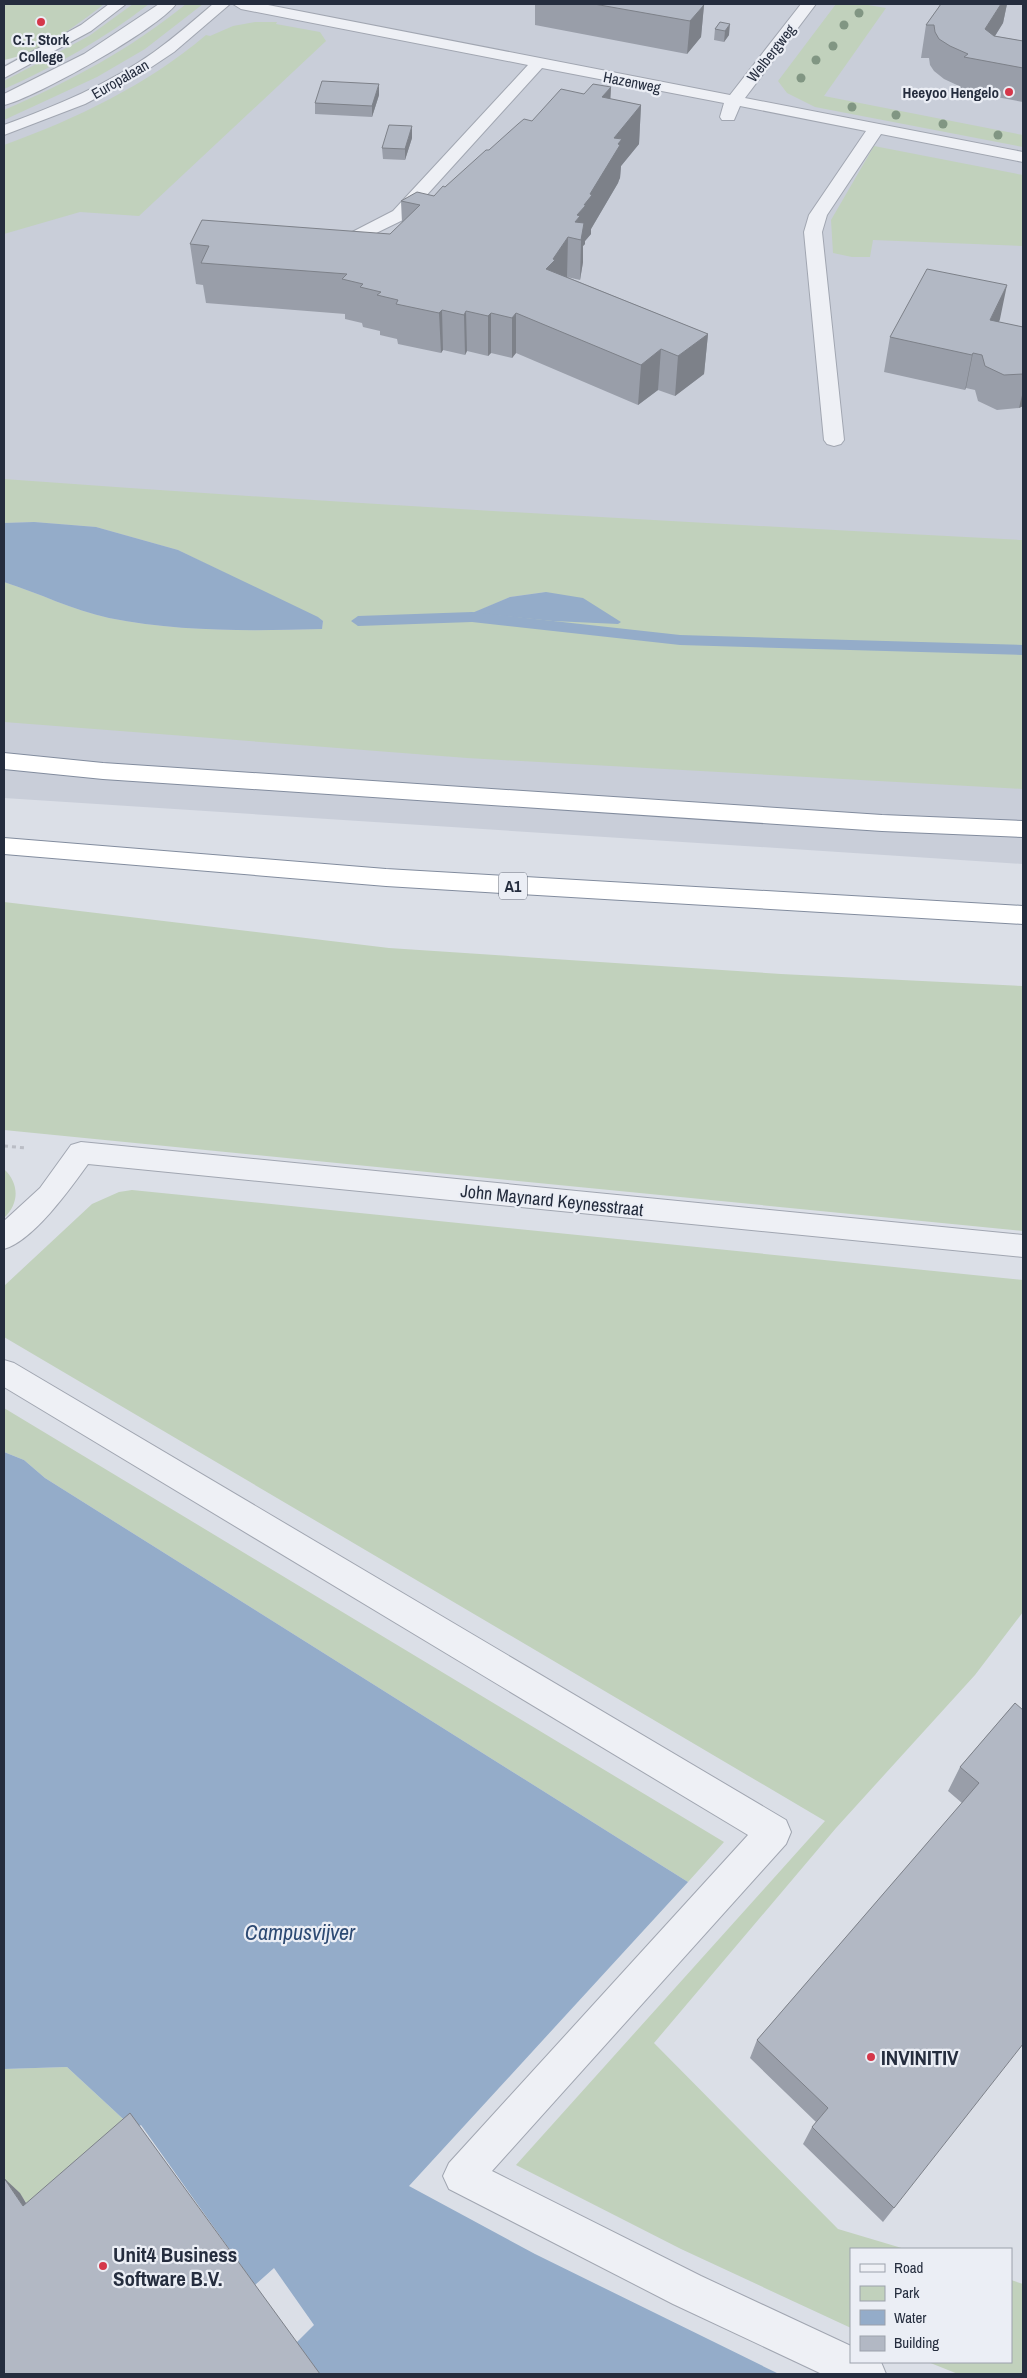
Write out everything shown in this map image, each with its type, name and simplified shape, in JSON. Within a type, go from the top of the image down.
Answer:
[{"type":"highway","points":[[4,761],[102,771],[863,822],[1023,828]]},
{"type":"highway","name":"A1","points":[[4,846],[181,863],[577,890],[1023,915]]},
{"type":"street","points":[[4,73],[62,43],[118,4]]},
{"type":"street","points":[[4,100],[50,80],[113,44],[168,4]]},
{"type":"street","name":"Europalaan","points":[[4,130],[79,102],[103,90],[150,62],[222,4]]},
{"type":"street","name":"Hazenweg","points":[[241,4],[538,63],[730,110],[876,129],[1023,157]]},
{"type":"street","name":"Welbergweg","points":[[730,110],[809,4]]},
{"type":"street","points":[[323,254],[399,216],[538,63]]},
{"type":"street","points":[[834,440],[813,232],[818,214],[876,129]]},
{"type":"street","name":"John Maynard Keynesstraat","points":[[4,1238],[50,1196],[81,1153],[1023,1246]]},
{"type":"street","points":[[4,1372],[774,1832],[462,2176],[686,2290],[866,2374]]},
{"type":"shaded area","points":[[4,4],[1023,4],[1023,864],[4,798],[4,65],[60,34]]},
{"type":"green space","name":"C.T. Stork College","points":[[4,4],[104,4],[57,38],[31,51],[4,60]]},
{"type":"green space","points":[[133,4],[149,4],[80,51],[4,89],[4,81],[89,36]]},
{"type":"green space","points":[[186,4],[203,4],[145,49],[97,77],[4,120],[4,110],[52,88],[99,63],[144,36]]},
{"type":"green space","points":[[836,4],[862,4],[886,8],[824,96],[1023,135],[1023,147],[815,107],[787,93],[778,81]]},
{"type":"green space","points":[[255,22],[277,22],[276,24],[320,32],[326,41],[139,216],[80,212],[4,234],[4,145],[58,124],[110,99],[160,70],[206,35],[210,36],[233,26]]},
{"type":"green space","points":[[874,146],[1023,175],[1023,246],[873,240],[870,257],[852,257],[833,253],[831,220]]},
{"type":"green space","points":[[4,479],[386,505],[1023,540],[1023,789],[467,758],[4,722],[4,582],[95,615],[135,623],[215,630],[242,630],[322,629],[323,621],[178,550],[96,527],[34,522],[4,523]],"holes":[[[546,592],[473,613],[510,597]]]},
{"type":"green space","points":[[4,902],[389,948],[781,974],[1023,986],[1023,1231],[4,1130]]},
{"type":"green space","points":[[4,1169],[13,1180],[16,1193],[13,1206],[4,1218]]},
{"type":"green space","points":[[132,1190],[1023,1280],[1023,1612],[975,1675],[836,1828],[654,2043],[838,2229],[902,2248],[850,2248],[850,2328],[681,2249],[516,2165],[825,1821],[4,1337],[4,1286],[92,1204],[119,1192]]},
{"type":"green space","points":[[4,1408],[724,1842],[688,1882],[45,1478],[24,1460],[4,1452]]},
{"type":"green space","points":[[67,2067],[134,2129],[38,2219],[20,2194],[4,2208],[4,2069]]},
{"type":"green space","points":[[1012,2280],[1023,2284],[1023,2374],[958,2374],[930,2363],[1012,2363]]},
{"type":"water","points":[[34,522],[96,527],[178,550],[318,617],[323,621],[322,629],[215,630],[135,623],[82,611],[4,582],[4,523]]},
{"type":"water","points":[[546,592],[583,598],[621,622],[618,624],[553,621],[472,613],[510,597]]},
{"type":"water","name":"Campusvijver","points":[[4,1452],[24,1460],[45,1478],[688,1882],[409,2186],[535,2254],[779,2374],[319,2374],[296,2343],[314,2325],[274,2268],[255,2285],[141,2125],[134,2129],[67,2067],[4,2069]]},
{"type":"building","points":[[594,4],[699,4],[704,5],[690,21]]},
{"type":"building","points":[[941,4],[1001,4],[985,29],[994,36],[1023,41],[1023,68],[964,57],[968,54],[939,39],[934,25],[926,25]]},
{"type":"building","points":[[720,22],[730,24],[725,31],[715,29]]},
{"type":"building","points":[[322,81],[379,84],[372,106],[315,103]]},
{"type":"building","points":[[593,84],[611,87],[602,97],[641,105],[614,138],[622,139],[618,144],[620,145],[590,194],[592,195],[584,205],[586,205],[577,215],[580,216],[575,222],[584,223],[581,240],[568,237],[553,259],[555,260],[546,269],[708,334],[678,356],[661,349],[641,365],[516,313],[512,318],[491,313],[488,316],[466,311],[464,315],[442,310],[439,313],[396,304],[398,300],[377,295],[381,292],[360,287],[363,284],[342,279],[347,274],[201,263],[209,246],[190,244],[202,220],[390,234],[420,205],[401,201],[417,192],[434,196],[443,186],[445,187],[524,119],[532,121],[561,89],[584,94]]},
{"type":"building","points":[[389,125],[412,126],[405,149],[382,148]]},
{"type":"building","points":[[927,269],[1007,285],[990,320],[1023,327],[1023,374],[1004,375],[985,366],[982,355],[973,353],[972,355],[890,337]]},
{"type":"building","points":[[1015,1703],[1023,1710],[1023,2044],[894,2208],[812,2127],[828,2108],[757,2040],[979,1783],[960,1767]]},
{"type":"building","points":[[130,2113],[320,2374],[4,2374],[4,2178],[23,2206]]},
{"type":"waterway","points":[[358,621],[472,617],[680,640],[1023,650]]},
{"type":"place","name":"C.T. Stork College","points":[[41,22]]},
{"type":"place","name":"Heeyoo Hengelo","points":[[1009,92]]},
{"type":"place","name":"INVINITIV","points":[[871,2057]]},
{"type":"place","name":"Unit4 Business Software B.V.","points":[[103,2266]]}]
